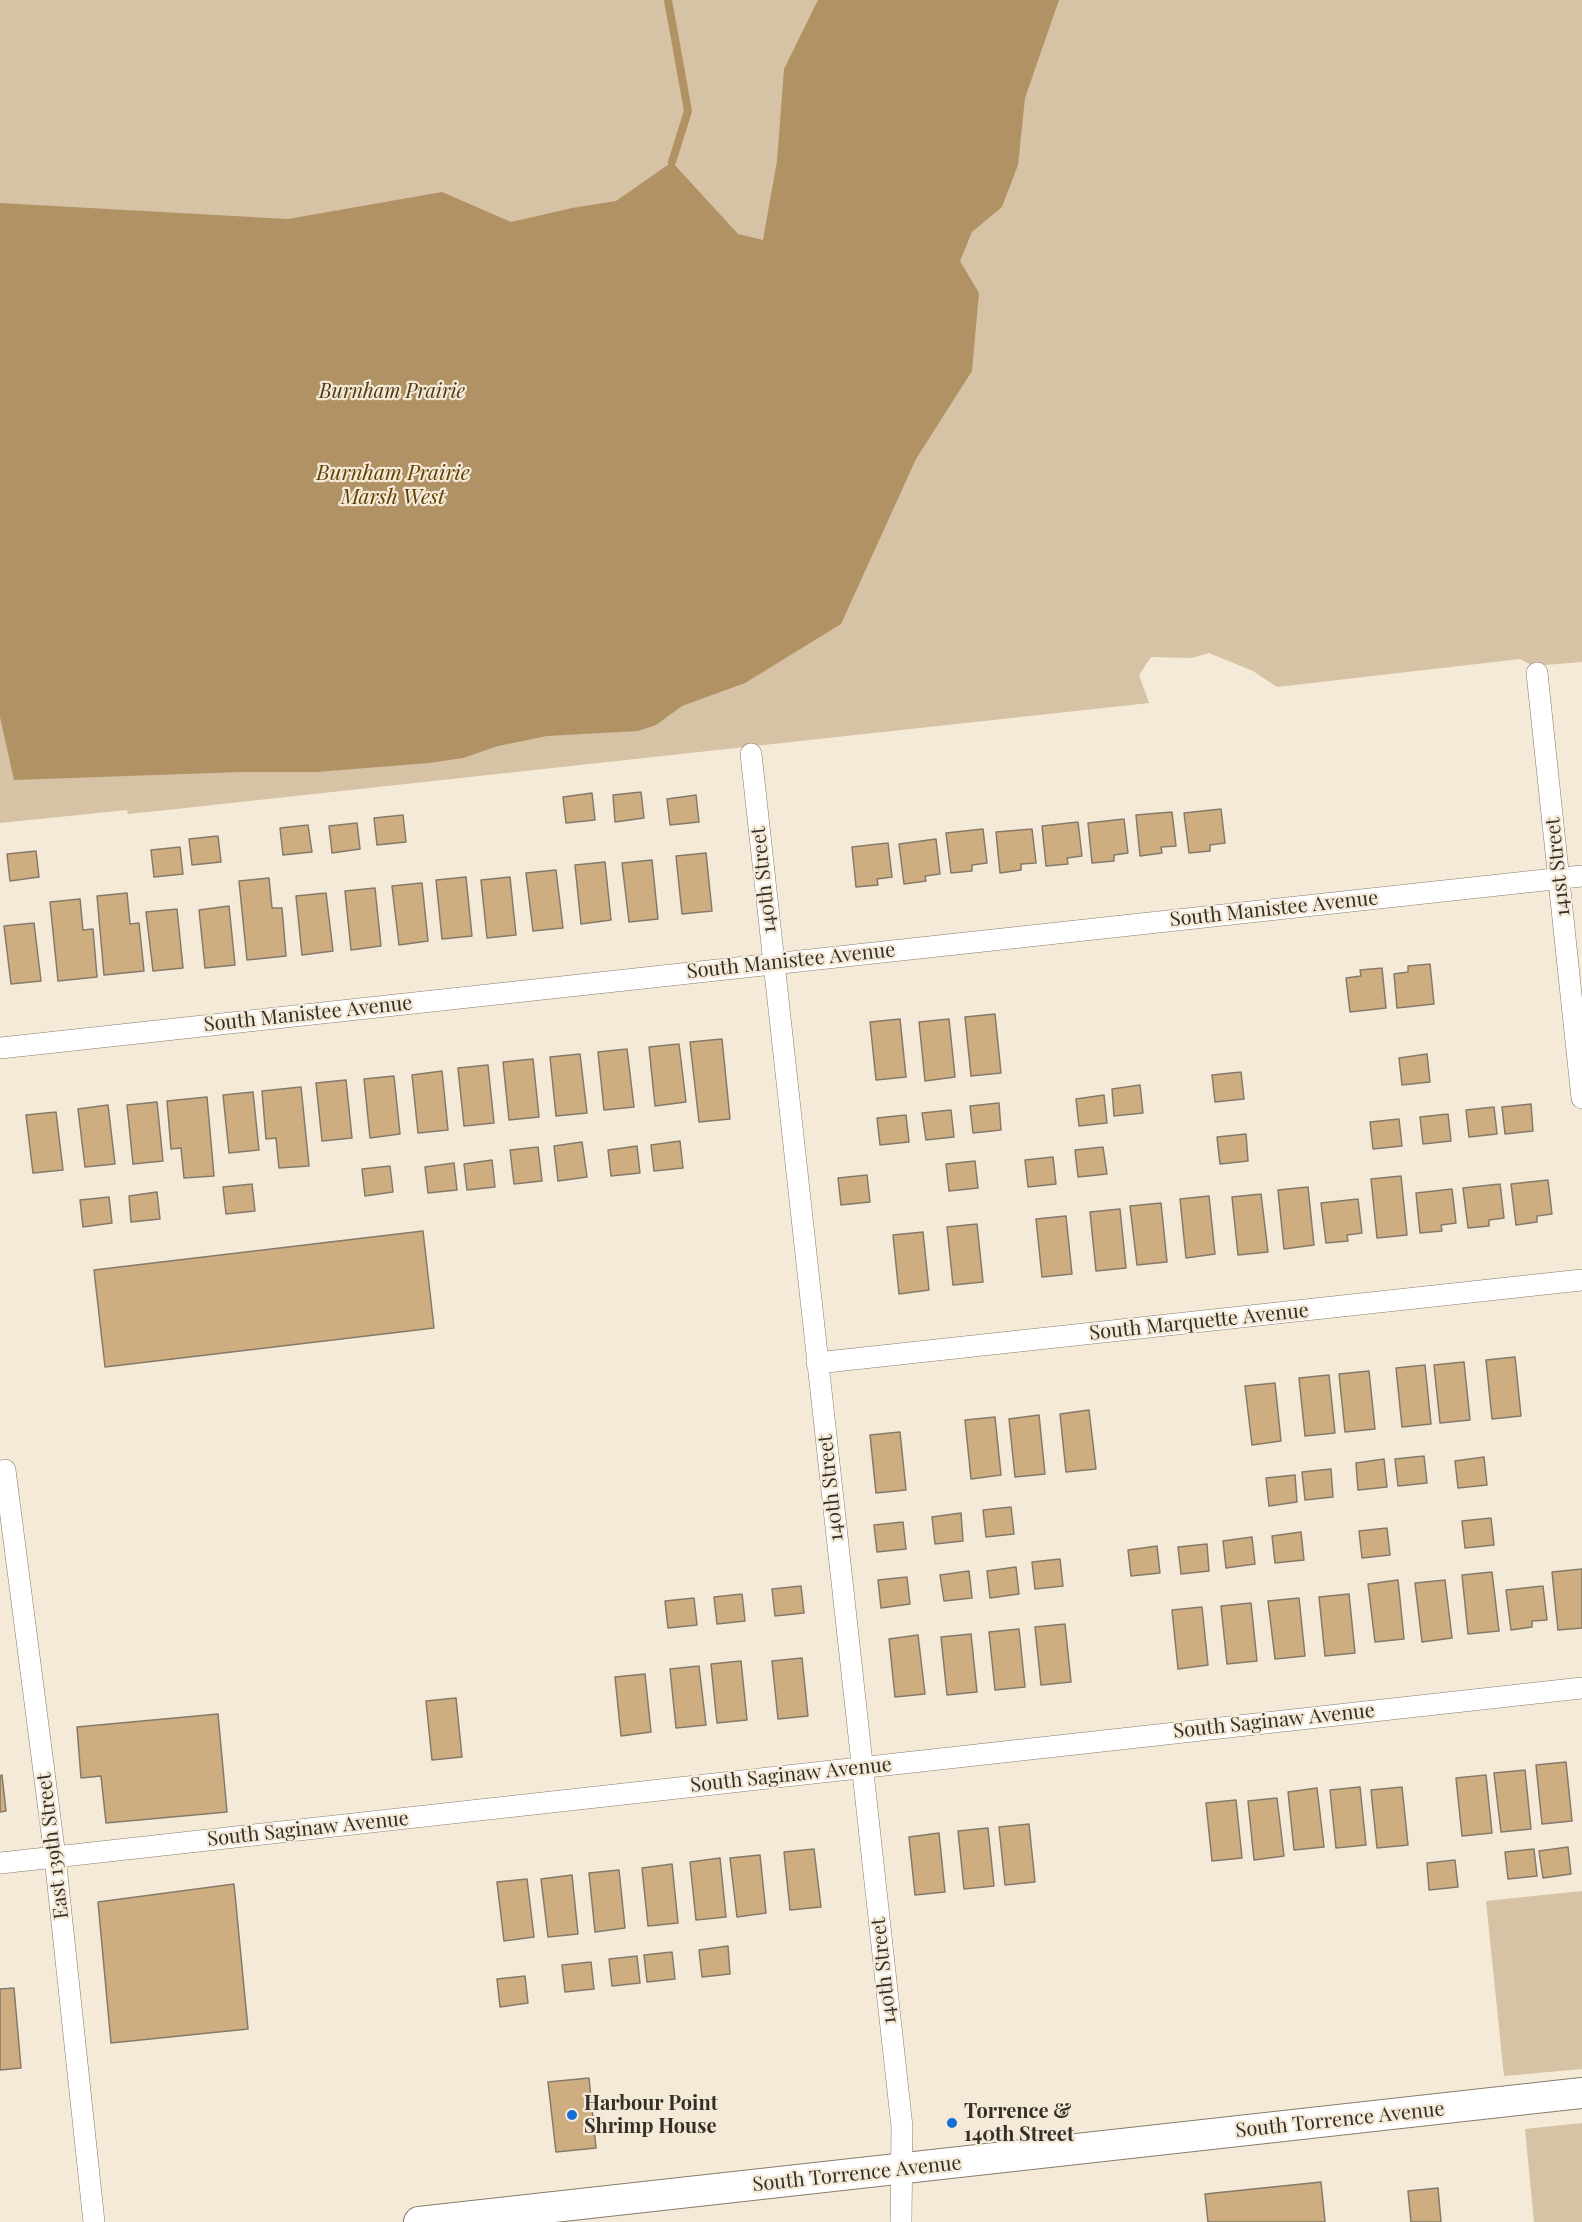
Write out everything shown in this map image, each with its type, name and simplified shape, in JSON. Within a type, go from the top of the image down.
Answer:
[{"type":"main road","name":"South Torrence Avenue","points":[[419,2222],[1582,2093]]},
{"type":"street","name":"141st Street","points":[[1537,673],[1582,1098]]},
{"type":"street","name":"140th Street","points":[[751,754],[902,2127],[901,2222]]},
{"type":"street","name":"South Manistee Avenue","points":[[0,1048],[1582,876]]},
{"type":"street","name":"South Marquette Avenue","points":[[817,1364],[1582,1280]]},
{"type":"street","name":"East 139th Street","points":[[5,1470],[55,1857],[94,2222]]},
{"type":"street","name":"South Saginaw Avenue","points":[[0,1863],[1582,1688]]},
{"type":"green space","name":"Burnham Prairie","points":[[0,0],[1582,0],[1582,662],[1533,666],[1520,659],[1277,687],[1253,671],[1209,653],[1192,658],[1151,657],[1139,675],[1149,703],[176,809],[128,814],[127,810],[0,823]]},
{"type":"green space","points":[[1582,1891],[1582,2069],[1504,2076],[1486,1901]]},
{"type":"green space","points":[[1582,2123],[1582,2222],[1534,2222],[1525,2129]]},
{"type":"water","name":"Burnham Prairie Marsh West","points":[[818,0],[1059,0],[1025,98],[1018,165],[1002,207],[972,232],[960,261],[979,293],[972,371],[916,459],[841,624],[745,683],[682,706],[656,725],[638,731],[547,736],[498,746],[463,758],[316,772],[241,772],[14,780],[0,717],[0,203],[288,219],[442,192],[511,222],[616,201],[672,162],[738,234],[763,240],[777,161],[784,69]]},
{"type":"building","points":[[641,792],[644,818],[615,822],[613,795]]},
{"type":"building","points":[[592,793],[595,820],[566,823],[563,797]]},
{"type":"building","points":[[696,795],[699,822],[670,825],[667,799]]},
{"type":"building","points":[[1221,809],[1225,843],[1210,845],[1210,851],[1189,853],[1184,813]]},
{"type":"building","points":[[1172,812],[1176,846],[1161,847],[1162,853],[1140,856],[1136,815]]},
{"type":"building","points":[[403,815],[406,842],[377,845],[374,818]]},
{"type":"building","points":[[1124,819],[1128,853],[1114,855],[1114,861],[1092,863],[1088,823]]},
{"type":"building","points":[[1078,822],[1082,856],[1067,858],[1068,864],[1046,866],[1042,826]]},
{"type":"building","points":[[357,823],[360,849],[332,853],[329,826]]},
{"type":"building","points":[[308,825],[312,852],[283,855],[280,828]]},
{"type":"building","points":[[983,829],[987,863],[972,865],[972,871],[951,873],[946,833]]},
{"type":"building","points":[[1032,829],[1036,863],[1021,864],[1021,870],[1000,873],[996,832]]},
{"type":"building","points":[[218,836],[221,862],[192,865],[189,839]]},
{"type":"building","points":[[936,839],[940,874],[925,876],[926,881],[904,884],[899,844]]},
{"type":"building","points":[[888,843],[892,877],[877,879],[878,885],[856,887],[852,847]]},
{"type":"building","points":[[180,847],[183,874],[154,877],[151,850]]},
{"type":"building","points":[[36,851],[39,877],[10,881],[7,854]]},
{"type":"building","points":[[706,853],[712,911],[682,914],[676,856]]},
{"type":"building","points":[[652,860],[658,919],[629,922],[622,863]]},
{"type":"building","points":[[605,862],[611,920],[581,924],[575,865]]},
{"type":"building","points":[[556,870],[563,928],[533,931],[526,873]]},
{"type":"building","points":[[466,877],[472,936],[442,939],[436,880]]},
{"type":"building","points":[[510,877],[516,935],[487,938],[481,880]]},
{"type":"building","points":[[269,878],[272,908],[282,908],[286,956],[247,960],[239,881]]},
{"type":"building","points":[[422,883],[428,941],[399,945],[392,886]]},
{"type":"building","points":[[375,888],[381,946],[351,950],[345,891]]},
{"type":"building","points":[[127,893],[130,924],[139,923],[144,971],[104,975],[97,896]]},
{"type":"building","points":[[326,893],[333,951],[302,955],[296,896]]},
{"type":"building","points":[[80,899],[83,930],[93,929],[97,977],[58,981],[50,902]]},
{"type":"building","points":[[229,906],[235,965],[205,968],[199,910]]},
{"type":"building","points":[[177,909],[183,968],[153,971],[146,912]]},
{"type":"building","points":[[34,923],[41,981],[11,984],[4,926]]},
{"type":"building","points":[[1430,964],[1434,1004],[1397,1008],[1394,974],[1408,972],[1408,966]]},
{"type":"building","points":[[1382,968],[1386,1008],[1350,1012],[1346,978],[1361,976],[1360,970]]},
{"type":"building","points":[[995,1014],[1001,1073],[971,1076],[965,1017]]},
{"type":"building","points":[[900,1019],[906,1077],[876,1080],[870,1022]]},
{"type":"building","points":[[949,1019],[955,1077],[925,1081],[919,1022]]},
{"type":"building","points":[[722,1039],[730,1119],[699,1122],[690,1042]]},
{"type":"building","points":[[679,1044],[686,1102],[655,1106],[649,1047]]},
{"type":"building","points":[[627,1049],[634,1107],[604,1110],[598,1052]]},
{"type":"building","points":[[580,1054],[587,1113],[556,1116],[550,1057]]},
{"type":"building","points":[[1427,1054],[1430,1082],[1402,1085],[1399,1058]]},
{"type":"building","points":[[533,1059],[539,1117],[509,1120],[503,1062]]},
{"type":"building","points":[[488,1065],[494,1123],[464,1126],[458,1068]]},
{"type":"building","points":[[442,1071],[448,1130],[418,1133],[412,1075]]},
{"type":"building","points":[[1241,1072],[1244,1099],[1215,1102],[1212,1075]]},
{"type":"building","points":[[394,1076],[400,1134],[370,1138],[364,1079]]},
{"type":"building","points":[[346,1080],[352,1138],[322,1141],[316,1083]]},
{"type":"building","points":[[1140,1085],[1143,1113],[1114,1116],[1112,1089]]},
{"type":"building","points":[[301,1087],[309,1166],[279,1168],[276,1138],[266,1139],[262,1091]]},
{"type":"building","points":[[253,1092],[259,1150],[229,1153],[223,1095]]},
{"type":"building","points":[[1104,1095],[1107,1123],[1079,1126],[1076,1099]]},
{"type":"building","points":[[207,1097],[214,1176],[184,1178],[181,1148],[171,1149],[167,1101]]},
{"type":"building","points":[[157,1102],[163,1161],[133,1164],[127,1105]]},
{"type":"building","points":[[999,1103],[1001,1130],[973,1133],[970,1106]]},
{"type":"building","points":[[1531,1104],[1533,1131],[1505,1134],[1502,1107]]},
{"type":"building","points":[[108,1105],[115,1164],[85,1167],[78,1109]]},
{"type":"building","points":[[1494,1107],[1497,1134],[1469,1137],[1466,1110]]},
{"type":"building","points":[[951,1110],[954,1137],[926,1140],[922,1113]]},
{"type":"building","points":[[56,1112],[63,1170],[33,1173],[26,1115]]},
{"type":"building","points":[[1448,1114],[1451,1141],[1423,1144],[1420,1117]]},
{"type":"building","points":[[906,1115],[909,1142],[880,1145],[877,1118]]},
{"type":"building","points":[[1399,1119],[1402,1146],[1373,1149],[1370,1122]]},
{"type":"building","points":[[1246,1134],[1248,1161],[1220,1164],[1217,1137]]},
{"type":"building","points":[[680,1141],[683,1168],[654,1171],[651,1145]]},
{"type":"building","points":[[582,1142],[587,1177],[558,1181],[554,1146]]},
{"type":"building","points":[[637,1146],[640,1173],[611,1176],[608,1150]]},
{"type":"building","points":[[538,1147],[542,1181],[514,1184],[510,1150]]},
{"type":"building","points":[[1103,1147],[1107,1174],[1078,1177],[1075,1150]]},
{"type":"building","points":[[1053,1157],[1056,1184],[1028,1187],[1025,1160]]},
{"type":"building","points":[[492,1160],[495,1187],[467,1190],[464,1164]]},
{"type":"building","points":[[975,1161],[978,1188],[949,1191],[946,1164]]},
{"type":"building","points":[[454,1163],[457,1190],[428,1193],[425,1167]]},
{"type":"building","points":[[390,1166],[393,1192],[365,1196],[362,1169]]},
{"type":"building","points":[[867,1175],[870,1202],[841,1205],[838,1178]]},
{"type":"building","points":[[1401,1176],[1407,1235],[1377,1238],[1371,1179]]},
{"type":"building","points":[[1548,1180],[1552,1214],[1537,1216],[1537,1222],[1516,1225],[1511,1184]]},
{"type":"building","points":[[252,1184],[255,1211],[226,1214],[223,1187]]},
{"type":"building","points":[[1500,1184],[1504,1218],[1489,1220],[1489,1226],[1468,1228],[1463,1188]]},
{"type":"building","points":[[1308,1187],[1314,1245],[1284,1249],[1278,1190]]},
{"type":"building","points":[[1452,1189],[1456,1223],[1441,1225],[1442,1231],[1420,1233],[1416,1193]]},
{"type":"building","points":[[157,1192],[160,1219],[131,1222],[129,1196]]},
{"type":"building","points":[[1261,1194],[1268,1252],[1238,1255],[1232,1197]]},
{"type":"building","points":[[1209,1196],[1215,1254],[1186,1258],[1180,1199]]},
{"type":"building","points":[[109,1197],[112,1223],[83,1227],[80,1200]]},
{"type":"building","points":[[1358,1199],[1362,1233],[1347,1235],[1348,1241],[1326,1243],[1321,1203]]},
{"type":"building","points":[[1161,1203],[1167,1262],[1137,1265],[1130,1206]]},
{"type":"building","points":[[1120,1209],[1126,1268],[1096,1271],[1090,1212]]},
{"type":"building","points":[[1066,1216],[1072,1274],[1042,1277],[1036,1219]]},
{"type":"building","points":[[977,1224],[983,1282],[953,1285],[947,1227]]},
{"type":"building","points":[[423,1231],[434,1328],[105,1367],[94,1270]]},
{"type":"building","points":[[923,1232],[929,1290],[899,1294],[893,1235]]},
{"type":"building","points":[[1515,1357],[1521,1416],[1492,1419],[1486,1360]]},
{"type":"building","points":[[1464,1362],[1470,1420],[1440,1423],[1434,1365]]},
{"type":"building","points":[[1425,1365],[1431,1424],[1402,1427],[1396,1368]]},
{"type":"building","points":[[1369,1371],[1375,1429],[1345,1432],[1339,1374]]},
{"type":"building","points":[[1329,1375],[1335,1433],[1305,1436],[1299,1378]]},
{"type":"building","points":[[1275,1383],[1281,1441],[1252,1445],[1245,1386]]},
{"type":"building","points":[[1089,1410],[1096,1469],[1066,1472],[1060,1414]]},
{"type":"building","points":[[1039,1415],[1045,1474],[1015,1477],[1009,1419]]},
{"type":"building","points":[[995,1417],[1001,1475],[971,1479],[965,1420]]},
{"type":"building","points":[[900,1432],[906,1490],[876,1493],[870,1435]]},
{"type":"building","points":[[1424,1456],[1427,1483],[1398,1486],[1395,1459]]},
{"type":"building","points":[[1484,1457],[1487,1485],[1458,1488],[1455,1461]]},
{"type":"building","points":[[1384,1459],[1387,1487],[1358,1490],[1356,1463]]},
{"type":"building","points":[[1331,1469],[1333,1497],[1305,1500],[1302,1472]]},
{"type":"building","points":[[1295,1475],[1297,1502],[1269,1506],[1266,1478]]},
{"type":"building","points":[[1011,1507],[1014,1534],[986,1537],[983,1510]]},
{"type":"building","points":[[961,1513],[963,1541],[935,1544],[932,1517]]},
{"type":"building","points":[[1491,1518],[1494,1545],[1465,1548],[1462,1521]]},
{"type":"building","points":[[903,1522],[906,1549],[877,1552],[874,1525]]},
{"type":"building","points":[[1387,1528],[1390,1555],[1362,1558],[1359,1531]]},
{"type":"building","points":[[1301,1532],[1304,1560],[1275,1563],[1272,1536]]},
{"type":"building","points":[[1252,1537],[1255,1564],[1226,1568],[1223,1541]]},
{"type":"building","points":[[1207,1544],[1209,1571],[1181,1574],[1178,1547]]},
{"type":"building","points":[[1157,1546],[1160,1573],[1131,1576],[1128,1550]]},
{"type":"building","points":[[1060,1559],[1063,1586],[1035,1589],[1032,1562]]},
{"type":"building","points":[[1016,1567],[1019,1594],[990,1598],[987,1571]]},
{"type":"building","points":[[1582,1569],[1582,1628],[1558,1630],[1552,1572]]},
{"type":"building","points":[[969,1571],[972,1598],[944,1601],[940,1575]]},
{"type":"building","points":[[1492,1572],[1499,1631],[1468,1634],[1462,1575]]},
{"type":"building","points":[[907,1577],[910,1604],[881,1608],[878,1580]]},
{"type":"building","points":[[1398,1580],[1404,1639],[1375,1642],[1368,1584]]},
{"type":"building","points":[[1445,1580],[1452,1638],[1422,1642],[1415,1583]]},
{"type":"building","points":[[801,1586],[804,1613],[775,1616],[772,1589]]},
{"type":"building","points":[[1543,1586],[1547,1620],[1532,1621],[1532,1627],[1511,1630],[1506,1590]]},
{"type":"building","points":[[742,1594],[745,1621],[717,1624],[714,1597]]},
{"type":"building","points":[[1349,1594],[1355,1653],[1325,1656],[1319,1597]]},
{"type":"building","points":[[694,1598],[697,1625],[668,1628],[665,1601]]},
{"type":"building","points":[[1299,1598],[1305,1656],[1275,1659],[1268,1601]]},
{"type":"building","points":[[1251,1603],[1257,1661],[1227,1664],[1221,1606]]},
{"type":"building","points":[[1202,1607],[1208,1665],[1178,1669],[1172,1610]]},
{"type":"building","points":[[1065,1624],[1071,1682],[1041,1685],[1035,1627]]},
{"type":"building","points":[[1019,1629],[1025,1687],[995,1690],[989,1632]]},
{"type":"building","points":[[971,1634],[977,1692],[947,1695],[941,1637]]},
{"type":"building","points":[[918,1635],[925,1694],[895,1697],[889,1639]]},
{"type":"building","points":[[802,1658],[808,1716],[778,1719],[772,1661]]},
{"type":"building","points":[[741,1661],[747,1720],[717,1723],[711,1664]]},
{"type":"building","points":[[699,1666],[706,1725],[676,1728],[670,1669]]},
{"type":"building","points":[[645,1674],[651,1732],[621,1736],[615,1677]]},
{"type":"building","points":[[456,1698],[462,1757],[432,1760],[426,1701]]},
{"type":"building","points":[[218,1714],[227,1812],[106,1823],[101,1776],[81,1778],[77,1727]]},
{"type":"building","points":[[1566,1762],[1572,1821],[1542,1824],[1536,1765]]},
{"type":"building","points":[[1525,1770],[1531,1829],[1501,1832],[1494,1773]]},
{"type":"building","points":[[2,1775],[6,1811],[0,1812],[0,1776]]},
{"type":"building","points":[[1486,1775],[1492,1833],[1462,1836],[1456,1778]]},
{"type":"building","points":[[1360,1787],[1366,1845],[1336,1848],[1330,1790]]},
{"type":"building","points":[[1402,1787],[1408,1845],[1377,1848],[1371,1790]]},
{"type":"building","points":[[1317,1788],[1324,1847],[1294,1850],[1288,1792]]},
{"type":"building","points":[[1277,1798],[1284,1856],[1254,1860],[1248,1801]]},
{"type":"building","points":[[1236,1800],[1242,1858],[1212,1861],[1206,1803]]},
{"type":"building","points":[[1029,1824],[1035,1882],[1005,1885],[999,1827]]},
{"type":"building","points":[[988,1828],[994,1886],[964,1889],[958,1831]]},
{"type":"building","points":[[939,1833],[945,1892],[915,1895],[909,1837]]},
{"type":"building","points":[[1568,1847],[1571,1874],[1543,1878],[1539,1851]]},
{"type":"building","points":[[814,1849],[821,1907],[790,1910],[784,1852]]},
{"type":"building","points":[[1534,1849],[1537,1876],[1508,1879],[1505,1852]]},
{"type":"building","points":[[760,1855],[766,1913],[737,1917],[730,1858]]},
{"type":"building","points":[[720,1858],[726,1917],[696,1920],[690,1862]]},
{"type":"building","points":[[1455,1860],[1458,1887],[1429,1890],[1427,1863]]},
{"type":"building","points":[[672,1864],[678,1923],[648,1926],[642,1868]]},
{"type":"building","points":[[619,1870],[625,1928],[595,1932],[589,1873]]},
{"type":"building","points":[[572,1875],[578,1934],[548,1937],[541,1879]]},
{"type":"building","points":[[527,1879],[534,1937],[504,1941],[497,1882]]},
{"type":"building","points":[[234,1884],[248,2029],[111,2043],[98,1902]]},
{"type":"building","points":[[728,1946],[730,1974],[702,1977],[699,1950]]},
{"type":"building","points":[[672,1952],[675,1979],[647,1982],[644,1955]]},
{"type":"building","points":[[637,1956],[640,1983],[612,1986],[609,1959]]},
{"type":"building","points":[[591,1962],[594,1989],[565,1992],[562,1965]]},
{"type":"building","points":[[525,1976],[528,2003],[500,2007],[497,1979]]},
{"type":"building","points":[[14,1988],[21,2068],[0,2070],[0,1989]]},
{"type":"building","name":"Harbour Point Shrimp House","points":[[589,2078],[596,2148],[556,2152],[548,2082]]},
{"type":"building","points":[[1321,2182],[1325,2222],[1208,2222],[1205,2194]]},
{"type":"building","points":[[1438,2188],[1441,2222],[1411,2222],[1408,2191]]},
{"type":"waterway","points":[[668,0],[688,111],[672,162]]},
{"type":"place","name":"Harbour Point Shrimp House","points":[[572,2115]]},
{"type":"place","name":"Torrence & 140th Street","points":[[952,2123]]}]
